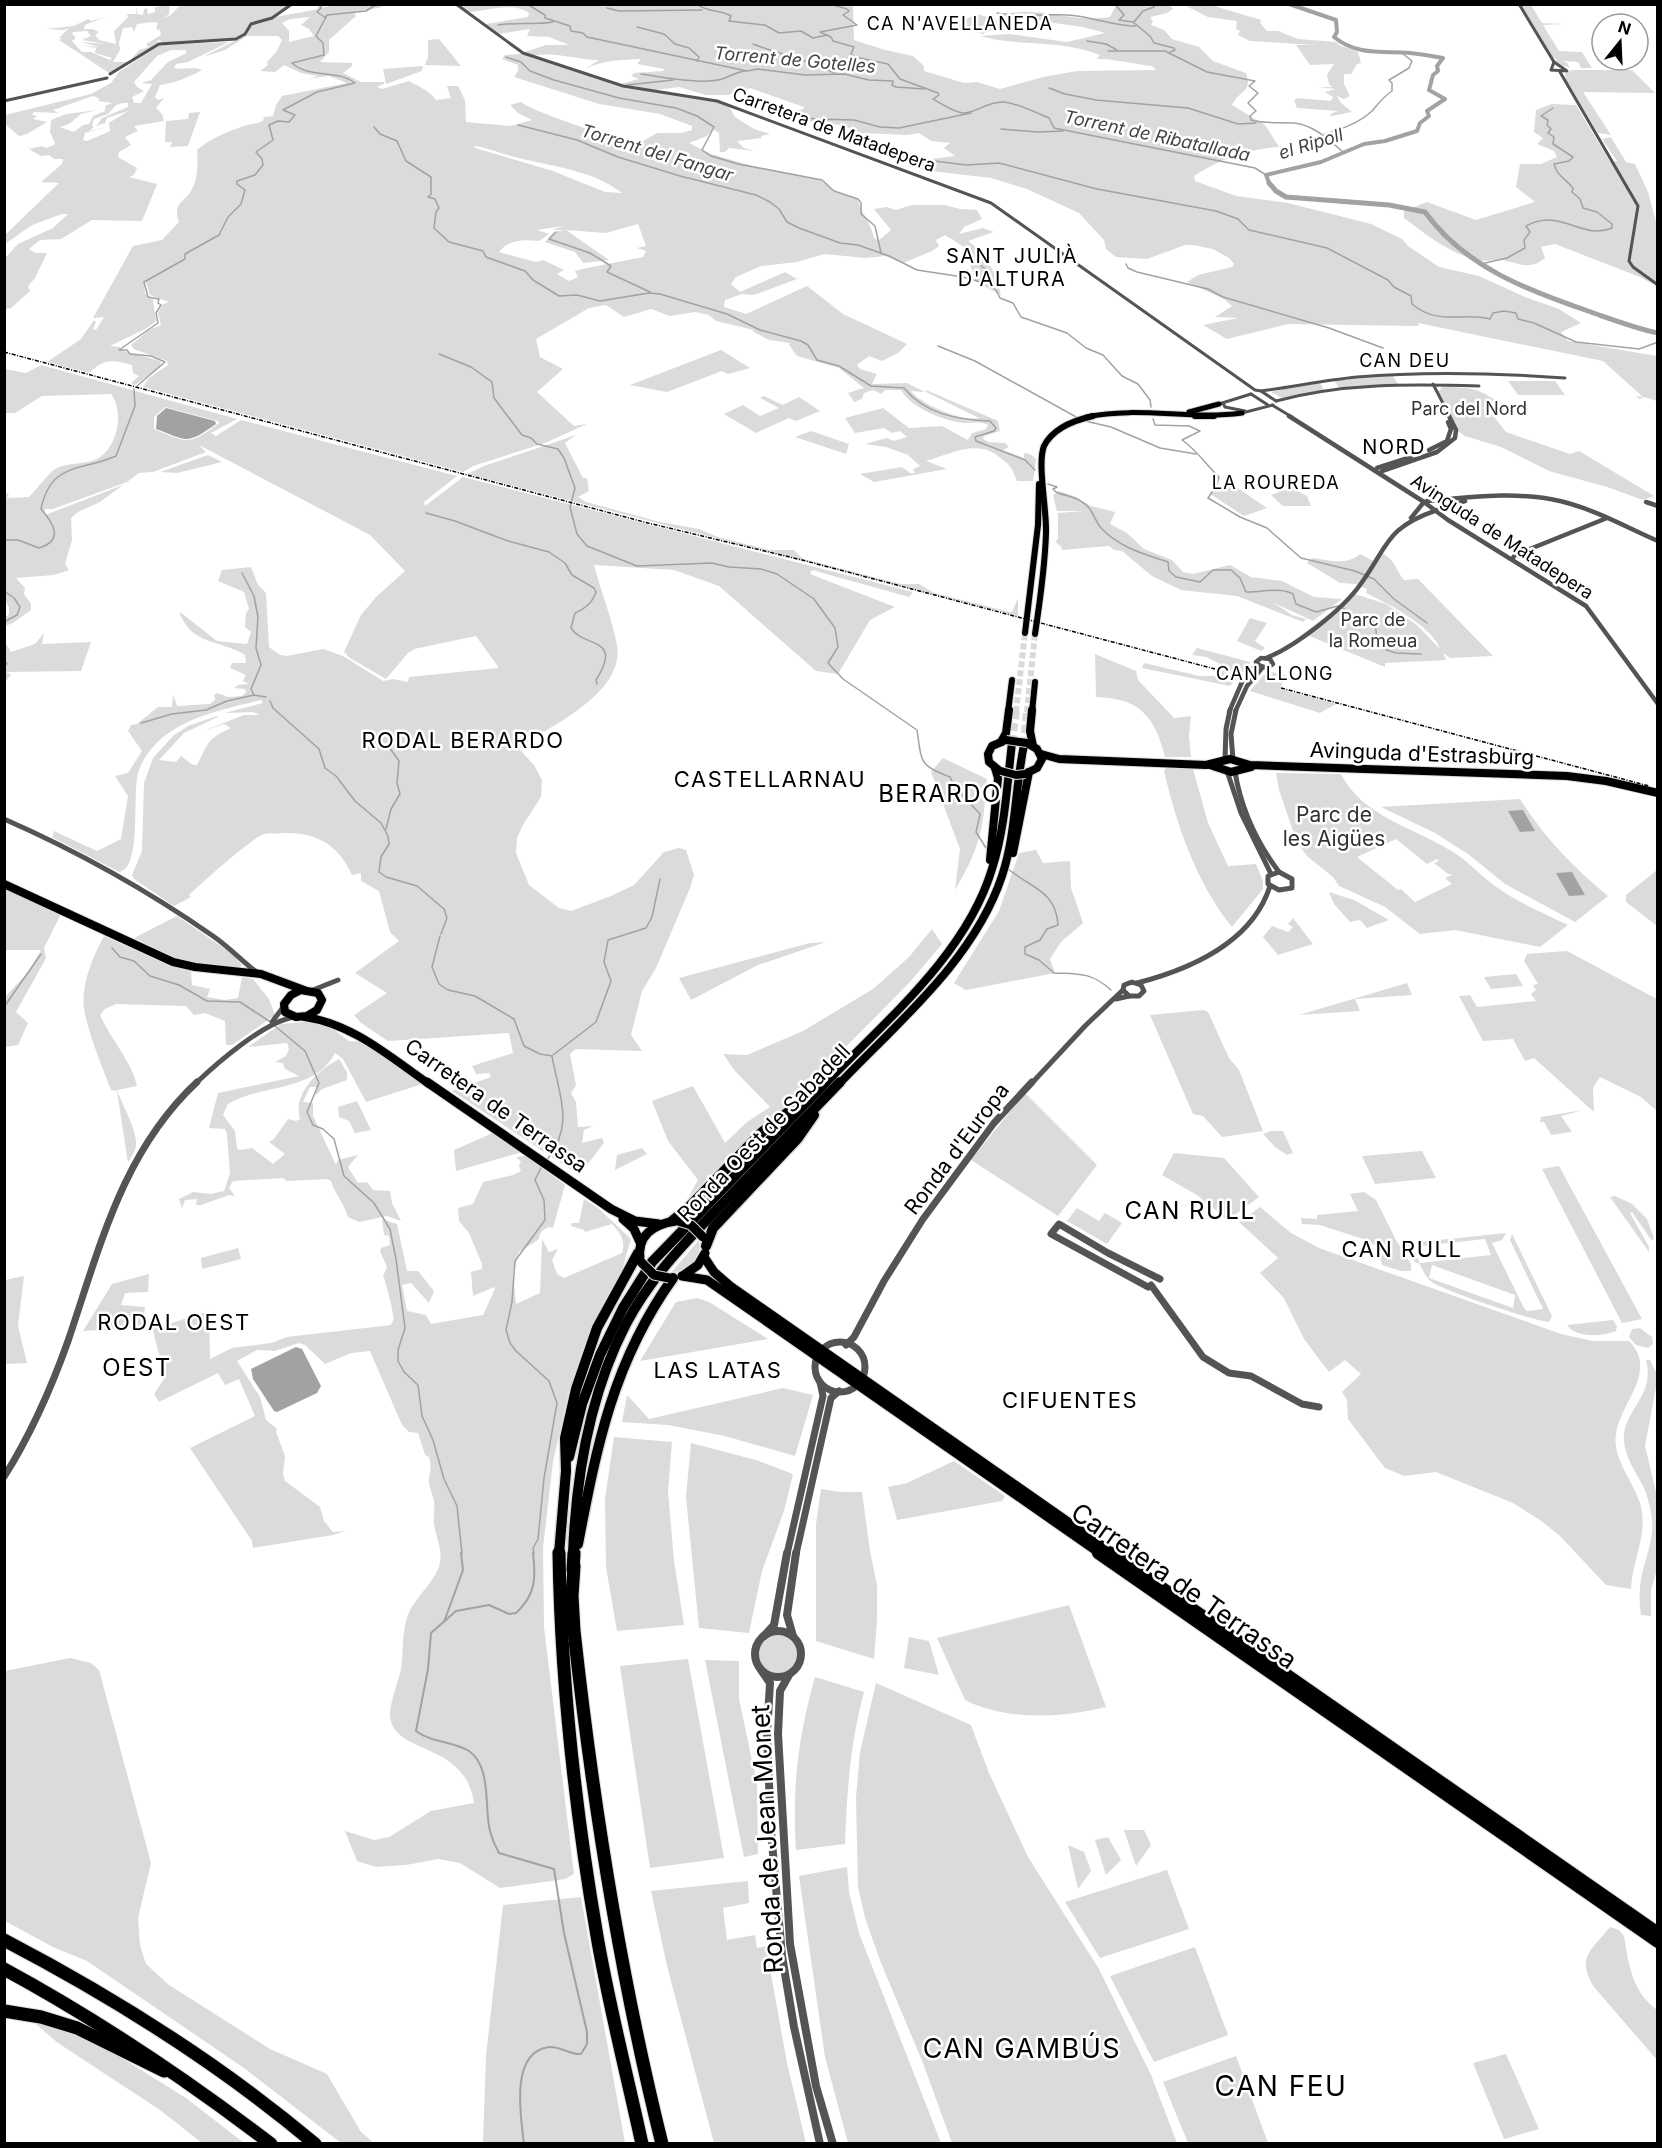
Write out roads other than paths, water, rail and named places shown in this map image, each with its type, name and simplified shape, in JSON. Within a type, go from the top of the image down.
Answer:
[{"type":"highway","points":[[1083,419],[1124,412],[1183,412],[1221,404]]},
{"type":"highway","points":[[1025,633],[1039,515],[1039,455],[1042,445],[1049,436],[1072,422],[1116,413],[1216,416],[1245,412]]},
{"type":"highway","points":[[1035,634],[1046,523],[1042,453],[1053,435],[1072,422]]},
{"type":"highway","name":"Ronda Oest de Sabadell","points":[[566,1471],[582,1402],[598,1355],[617,1314],[652,1262],[942,960],[967,926],[988,880],[998,845],[1005,736],[1012,680]]},
{"type":"highway","name":"Ronda Oest de Sabadell","points":[[573,1569],[576,1501],[587,1431],[611,1359],[629,1319],[657,1277],[692,1236],[942,977],[977,929],[1001,879],[1010,844],[1028,744],[1035,682]]},
{"type":"highway","points":[[988,880],[998,770]]},
{"type":"highway","points":[[1001,879],[1010,862],[1018,838],[1027,773]]},
{"type":"highway","points":[[675,1221],[762,1132],[811,1097]]},
{"type":"highway","points":[[704,1247],[713,1228],[798,1138],[824,1099]]},
{"type":"highway","points":[[640,1253],[602,1318],[584,1362],[565,1437],[566,1471],[559,1539],[560,1631],[572,1759],[597,1937],[642,2143]]},
{"type":"highway","points":[[662,2144],[616,1935],[599,1835],[577,1642],[573,1569],[593,1463],[614,1387],[645,1321],[675,1277]]},
{"type":"highway","points":[[5,1940],[160,2027],[272,2106],[315,2144]]},
{"type":"highway","points":[[4,1969],[76,2007],[192,2085],[271,2144]]},
{"type":"highway","points":[[4,2011],[41,2017],[77,2028],[192,2085]]},
{"type":"main road","points":[[1006,742],[1028,744],[1041,754],[1040,764],[1027,773],[1016,775],[998,770],[989,762],[988,754],[992,746],[1006,742]]},
{"type":"main road","name":"Avinguda d'Estrasburg","points":[[1041,754],[1059,759],[1568,776],[1602,781]]},
{"type":"main road","name":"Avinguda d'Estrasburg","points":[[1040,764],[1059,759]]},
{"type":"main road","name":"Avinguda d'Estrasburg","points":[[1230,765],[1569,777],[1602,781]]},
{"type":"main road","points":[[1602,781],[1658,794]]},
{"type":"main road","points":[[4,884],[173,962],[196,968],[260,974],[291,988],[318,993],[321,1003],[314,1013],[304,1017],[294,1017],[285,1012],[281,989],[249,973]]},
{"type":"main road","points":[[284,1003],[294,993],[309,990]]},
{"type":"main road","name":"Carretera de Terrassa","points":[[321,1003],[324,1014],[359,1035],[611,1209],[634,1229],[640,1253]]},
{"type":"main road","name":"Carretera de Terrassa","points":[[304,1017],[326,1020],[359,1035]]},
{"type":"main road","name":"Carretera de Terrassa","points":[[611,1209],[635,1221],[659,1224]]},
{"type":"main road","points":[[675,1221],[691,1225],[704,1247],[695,1269],[675,1277],[654,1275],[640,1253],[647,1231],[659,1224],[675,1221]]},
{"type":"main road","name":"Carretera de Terrassa","points":[[704,1247],[713,1271],[730,1286],[820,1350],[932,1437],[1658,1942]]},
{"type":"main road","name":"Carretera de Terrassa","points":[[675,1277],[707,1280],[805,1349],[820,1350]]},
{"type":"main road","name":"Carretera de Terrassa","points":[[861,1382],[1658,1933]]},
{"type":"main road","points":[[1580,1889],[1610,1900]]},
{"type":"street","points":[[4,101],[96,80],[116,73],[157,45],[236,39],[245,34],[251,24],[272,18],[292,4]]},
{"type":"street","name":"Carretera de Matadepera","points":[[456,4],[523,53],[620,86],[717,101],[991,203],[1179,336]]},
{"type":"street","points":[[1519,4],[1554,64],[1567,70],[1560,72],[1549,69],[1554,64]]},
{"type":"street","points":[[1560,72],[1638,206],[1629,261],[1658,285]]},
{"type":"street","points":[[104,77],[116,73]]},
{"type":"street","name":"Avinguda de Matadepera","points":[[1179,336],[1252,392],[1379,470],[1438,510],[1448,520],[1570,591],[1592,609],[1658,698]]},
{"type":"street","points":[[1261,391],[1307,382],[1360,376],[1565,378]]},
{"type":"street","points":[[1221,404],[1245,412],[1313,393],[1354,388],[1431,384],[1479,386]]},
{"type":"street","points":[[1379,470],[1437,452],[1455,438],[1456,430],[1431,384]]},
{"type":"street","name":"Avinguda de Matadepera","points":[[1252,392],[1261,391],[1273,404],[1425,501]]},
{"type":"street","points":[[1221,404],[1252,392]]},
{"type":"street","points":[[1410,519],[1482,497]]},
{"type":"street","points":[[1279,872],[1271,874],[1242,815],[1230,765],[1226,722],[1232,701],[1241,683],[1257,664],[1258,658],[1274,655],[1329,617],[1354,594],[1385,542],[1410,519],[1425,501],[1482,497],[1554,502],[1605,519],[1658,543]]},
{"type":"street","points":[[1444,500],[1453,504]]},
{"type":"street","points":[[1646,502],[1658,506]]},
{"type":"street","points":[[1419,508],[1426,513]]},
{"type":"street","points":[[1513,558],[1605,519]]},
{"type":"street","name":"Avinguda de Matadepera","points":[[1513,558],[1586,606],[1658,704]]},
{"type":"street","points":[[1257,664],[1271,667],[1274,655]]},
{"type":"street","points":[[1266,658],[1273,662]]},
{"type":"street","points":[[1263,667],[1254,676],[1238,702],[1232,729],[1230,765],[1249,818],[1262,846],[1279,872],[1290,877],[1294,882],[1289,889],[1279,890],[1270,886]]},
{"type":"street","points":[[4,819],[64,846],[123,877],[212,935],[242,962],[260,974]]},
{"type":"street","name":"Ronda d'Europa","points":[[1268,897],[1270,886],[1267,881],[1271,874]]},
{"type":"street","name":"Ronda d'Europa","points":[[846,1345],[854,1337],[884,1281],[958,1169],[1024,1089],[1086,1024],[1113,1001],[1127,983],[1153,979],[1219,950],[1248,926],[1268,897],[1279,890]]},
{"type":"street","name":"Ronda d'Europa","points":[[1113,1001],[1129,996],[1139,996],[1153,979]]},
{"type":"street","points":[[309,990],[325,987],[339,980],[328,990],[321,1003]]},
{"type":"street","points":[[1137,983],[1144,988]]},
{"type":"street","points":[[1123,990],[1129,996]]},
{"type":"street","points":[[4,1477],[33,1428],[126,1176],[165,1116],[207,1072],[275,1020],[284,1003]]},
{"type":"street","points":[[231,1053],[277,1022],[294,1017]]},
{"type":"street","points":[[1160,1279],[1108,1253],[1059,1224],[1052,1234],[1150,1286],[1203,1357],[1213,1365],[1229,1373],[1251,1376],[1302,1404],[1319,1407]]},
{"type":"street","points":[[820,1382],[827,1389],[839,1391],[849,1390],[861,1382],[866,1371],[865,1361],[855,1347],[854,1337]]},
{"type":"street","points":[[839,1391],[830,1401],[799,1534],[787,1616],[789,1628],[801,1648],[801,1658],[795,1670],[789,1675],[777,1677],[768,1675],[761,1670],[755,1653],[757,1645],[774,1624],[777,1614],[790,1533],[823,1396],[814,1368],[820,1350],[846,1345],[855,1347]]},
{"type":"street","points":[[764,1636],[778,1630],[793,1636]]},
{"type":"street","name":"Ronda de Jean Monet","points":[[761,1670],[770,1683],[767,1734],[771,1831],[782,1956],[794,2027],[820,2144]]},
{"type":"street","name":"Ronda de Jean Monet","points":[[789,1675],[780,1691],[778,1734],[790,1944],[816,2086],[833,2144]]},
{"type":"waterway","points":[[320,4],[321,8],[317,12],[326,18]]},
{"type":"waterway","points":[[326,18],[327,15],[366,11],[377,4]]},
{"type":"waterway","name":"Torrent de Gotelles","points":[[527,4],[545,15],[545,18],[570,26],[571,31],[583,33],[587,37],[697,60]]},
{"type":"waterway","points":[[697,4],[705,9],[731,16],[729,21],[765,25],[779,33],[801,31],[813,38],[827,35]]},
{"type":"waterway","points":[[827,35],[820,32],[857,25],[843,15],[849,11],[847,9],[830,4]]},
{"type":"waterway","points":[[1115,4],[1124,15],[1119,20],[1133,22],[1150,36],[1154,43],[1174,48],[1175,50],[1170,52]]},
{"type":"waterway","points":[[1134,22],[1143,11],[1154,7],[1154,4]]},
{"type":"waterway","name":"el Ripoll","points":[[1269,183],[1266,175],[1321,162],[1364,144],[1385,141],[1417,131],[1420,123],[1429,116],[1427,111],[1445,99],[1429,90],[1433,75],[1438,71],[1437,66],[1443,58],[1361,50],[1352,47],[1334,37],[1337,32],[1336,20],[1289,4]]},
{"type":"waterway","points":[[607,8],[619,11],[702,10]]},
{"type":"waterway","points":[[997,13],[1076,16],[1136,26]]},
{"type":"waterway","points":[[137,386],[165,362],[151,356],[130,354],[127,350],[119,350],[158,323],[156,313],[161,305],[158,303],[159,299],[148,297],[144,282],[185,259],[185,254],[219,235],[228,217],[241,204],[245,190],[237,184],[237,181],[255,175],[263,165],[262,159],[256,152],[273,140],[269,125],[278,121],[289,122],[295,115],[283,110],[317,92],[355,83],[340,76],[307,71],[292,63],[324,55],[323,43],[316,36],[326,18]]},
{"type":"waterway","points":[[498,25],[553,22]]},
{"type":"waterway","points":[[637,27],[664,34],[675,44],[689,48],[699,57],[697,60]]},
{"type":"waterway","name":"Torrent de Ribatallada","points":[[827,35],[833,41],[854,47],[851,54],[855,57],[888,64],[900,79],[938,93],[939,95],[933,99],[955,111],[968,113],[992,103],[1010,103],[1049,118],[1054,128],[1255,168],[1266,175]]},
{"type":"waterway","points":[[1087,41],[1106,44],[1117,50]]},
{"type":"waterway","points":[[753,44],[836,74]]},
{"type":"waterway","points":[[1108,51],[1165,51],[1207,72],[1255,81],[1249,86],[1258,93],[1248,103],[1256,111],[1250,116],[1251,120],[1301,124],[1321,134],[1343,152]]},
{"type":"waterway","points":[[1325,134],[1362,119],[1392,91],[1392,83],[1389,80],[1409,68],[1412,61],[1402,53]]},
{"type":"waterway","points":[[506,57],[521,62],[530,71],[554,80],[619,98],[676,108],[697,116],[714,127],[702,150],[711,156],[738,164],[822,180],[834,191],[858,199],[861,203],[861,214],[875,226],[881,253]]},
{"type":"waterway","name":"Torrent de Gotelles","points":[[697,60],[747,71],[758,69],[805,75],[844,74],[869,80],[893,81],[892,85],[896,87],[924,89]]},
{"type":"waterway","points":[[641,74],[682,80],[714,81],[745,71]]},
{"type":"waterway","points":[[627,85],[673,80]]},
{"type":"waterway","points":[[1049,88],[1065,94],[1096,100],[1188,108],[1238,124],[1256,123]]},
{"type":"waterway","points":[[1481,264],[1507,258],[1525,248],[1524,240],[1530,232],[1526,226],[1539,221],[1561,222],[1591,231],[1612,228],[1612,224],[1597,212],[1583,208],[1580,199],[1572,192],[1573,188],[1555,168],[1554,164],[1569,161],[1573,157],[1553,144],[1554,137],[1548,133],[1551,129],[1547,125],[1548,120],[1541,116],[1553,108]]},
{"type":"waterway","points":[[787,114],[815,119],[854,120],[880,127],[899,128],[971,113]]},
{"type":"waterway","name":"Torrent del Fangar","points":[[518,125],[577,140],[618,157],[680,176],[756,195],[770,202],[779,209],[787,222],[799,228],[840,243],[858,245],[889,256],[917,270],[963,277],[988,284]]},
{"type":"waterway","points":[[374,127],[380,134],[397,141],[406,161],[431,177],[431,194],[428,197],[435,199],[439,208],[436,212],[434,228],[449,242],[483,251],[486,257],[525,271],[533,280],[559,296],[577,295],[600,301],[649,293],[660,294],[727,314],[760,330],[801,341],[808,345],[817,360],[839,366],[871,386],[904,388],[912,397],[932,410],[954,417],[990,421],[996,428],[994,431],[975,437],[976,441],[1025,460],[1035,470]]},
{"type":"waterway","points":[[1001,129],[1038,132],[1063,131]]},
{"type":"waterway","points":[[867,140],[868,144],[900,157],[967,165],[999,163],[1097,189],[1216,211],[1238,219],[1249,230],[1327,248],[1388,280],[1394,287],[1411,296],[1412,304],[1431,315],[1490,319],[1493,313],[1504,311],[1516,313],[1518,319],[1534,323],[1576,342],[1639,349],[1658,342]]},
{"type":"waterway","name":"el Ripoll","points":[[1269,183],[1286,197],[1389,205],[1425,212],[1441,231],[1477,262],[1519,285],[1631,326],[1658,333]]},
{"type":"waterway","points":[[556,232],[549,239],[590,253],[611,266],[607,272],[650,292]]},
{"type":"waterway","points":[[972,259],[988,271],[988,284]]},
{"type":"waterway","points":[[1126,264],[1128,268],[1137,272],[1208,289],[1223,297],[1329,328],[1383,348]]},
{"type":"waterway","points":[[988,284],[996,290],[1000,298],[1013,303],[1021,317],[1067,333],[1086,348],[1103,355],[1122,376],[1138,384],[1150,400],[1151,407]]},
{"type":"waterway","points":[[938,346],[975,361],[1078,418]]},
{"type":"waterway","points":[[439,354],[471,367],[492,382],[494,398],[522,435],[531,438],[537,444],[558,449],[564,458],[575,488],[570,507],[577,534],[587,546],[637,566],[712,563],[729,567],[761,569],[777,574],[814,599],[835,628],[838,647],[828,663],[843,679],[917,730],[923,761],[932,769],[950,777],[955,787],[980,814],[976,832],[986,848]]},
{"type":"waterway","points":[[4,540],[18,540],[39,548],[52,541],[53,526],[41,509],[46,494],[52,483],[68,471],[116,456],[135,406],[134,389]]},
{"type":"waterway","points":[[1153,419],[1155,425],[1189,426],[1200,431],[1182,440],[1219,477],[1217,485],[1208,498],[1240,517],[1267,528],[1301,558],[1355,571],[1374,579],[1394,599],[1427,623]]},
{"type":"waterway","points":[[1085,421],[1111,427],[1160,448],[1196,454]]},
{"type":"waterway","points":[[1048,484],[1057,487],[1053,489],[1056,492],[1076,498],[1086,505],[1101,528],[1116,541],[1133,550],[1168,562],[1169,571],[1176,577],[1200,582],[1213,570],[1231,570],[1240,578],[1246,592],[1276,590],[1287,592],[1293,594],[1296,604],[1316,612],[1338,606]]},
{"type":"waterway","points":[[426,513],[455,521],[508,541],[549,552],[565,563],[572,575],[594,588],[596,592],[593,599],[575,613],[571,628],[577,634],[604,649],[606,656],[596,680],[597,684]]},
{"type":"waterway","points":[[242,573],[254,596],[258,617],[256,648],[261,665],[251,689],[254,695]]},
{"type":"waterway","points":[[4,591],[14,598],[20,607],[17,615],[4,622]]},
{"type":"waterway","points":[[1343,608],[1354,616],[1372,619],[1375,623],[1378,647],[1396,653],[1421,654]]},
{"type":"waterway","points":[[4,659],[7,664],[4,666]]},
{"type":"waterway","points":[[141,723],[172,714],[206,710],[227,701],[254,695]]},
{"type":"waterway","points":[[254,695],[266,697]]},
{"type":"waterway","points":[[270,701],[273,708],[319,749],[325,768],[336,776],[355,801],[381,823],[388,836],[389,844],[381,857],[379,872],[386,877],[417,886],[444,909],[447,918],[441,934]]},
{"type":"waterway","points":[[386,829],[391,809],[400,794],[397,783],[399,761],[389,747]]},
{"type":"waterway","points":[[1007,868],[1047,897],[1056,913],[1058,925],[1047,929],[1040,940],[1025,947],[1025,954],[1039,960],[1054,973],[1091,977],[1111,990]]},
{"type":"waterway","points":[[553,1055],[596,1022],[611,981],[604,962],[608,940],[646,928],[652,917],[660,879]]},
{"type":"waterway","points":[[440,936],[432,967],[439,984],[448,990],[475,996],[514,1019],[524,1046],[540,1054],[552,1056],[561,1097],[563,1122],[556,1147],[547,1160]]},
{"type":"waterway","points":[[112,948],[120,957],[134,961],[150,976],[179,985],[207,1001],[240,1002],[269,1021]]},
{"type":"waterway","points":[[4,1007],[41,954]]},
{"type":"waterway","points":[[275,1026],[305,1051],[319,1083],[307,1112],[313,1125],[323,1129],[334,1139],[344,1176],[374,1203],[390,1229],[405,1328],[398,1350],[398,1361],[404,1372],[418,1385],[422,1416],[433,1440],[444,1479],[457,1506],[462,1554]]},
{"type":"waterway","points":[[534,1554],[533,1548],[538,1539],[544,1478],[557,1403],[549,1381],[516,1351],[510,1343],[506,1330],[512,1302],[515,1261],[545,1220],[544,1200],[535,1180],[542,1166]]},
{"type":"waterway","points":[[444,1621],[463,1570],[461,1553]]},
{"type":"waterway","points":[[444,1621],[456,1611],[489,1605],[509,1614],[516,1613],[528,1599],[533,1585],[533,1553]]},
{"type":"waterway","points":[[444,1621],[431,1633],[428,1669],[416,1731],[429,1738],[463,1748],[476,1758],[484,1777],[490,1831],[499,1853],[554,1869],[564,1933],[587,2032],[587,2044],[581,2054],[549,2047],[536,2052],[528,2061],[520,2088],[524,2144]]},
{"type":"tunnel","points":[[1016,712],[1025,633]]},
{"type":"tunnel","points":[[1027,712],[1035,634]]},
{"type":"tunnel","points":[[1012,743],[1016,710]]},
{"type":"tunnel","points":[[1024,745],[1027,710]]},
{"type":"railway","points":[[4,352],[648,523],[802,560],[1215,669]]},
{"type":"railway","points":[[1281,688],[1649,786]]},
{"type":"district","name":"CA N'AVELLANEDA","points":[[960,24]]},
{"type":"district","name":"SANT JULIÀ D'ALTURA","points":[[1012,268]]},
{"type":"district","name":"CAN DEU","points":[[1405,361]]},
{"type":"district","name":"NORD","points":[[1394,447]]},
{"type":"district","name":"LA ROUREDA","points":[[1276,483]]},
{"type":"district","name":"CAN LLONG","points":[[1275,674]]},
{"type":"district","name":"RODAL BERARDO","points":[[463,740]]},
{"type":"district","name":"CASTELLARNAU","points":[[770,779]]},
{"type":"district","name":"BERARDO","points":[[940,794]]},
{"type":"district","name":"CAN RULL","points":[[1190,1211]]},
{"type":"district","name":"CAN RULL","points":[[1402,1249]]},
{"type":"district","name":"RODAL OEST","points":[[174,1322]]},
{"type":"district","name":"OEST","points":[[137,1368]]},
{"type":"district","name":"LAS LATAS","points":[[718,1370]]},
{"type":"district","name":"CIFUENTES","points":[[1070,1400]]},
{"type":"district","name":"CAN GAMBÚS","points":[[1022,2049]]},
{"type":"district","name":"CAN FEU","points":[[1281,2086]]},
{"type":"park label","name":"Parc del Nord","points":[[1469,409]]},
{"type":"park label","name":"Parc de la Romeua","points":[[1373,630]]},
{"type":"park label","name":"Parc de les Aigües","points":[[1334,827]]}]
